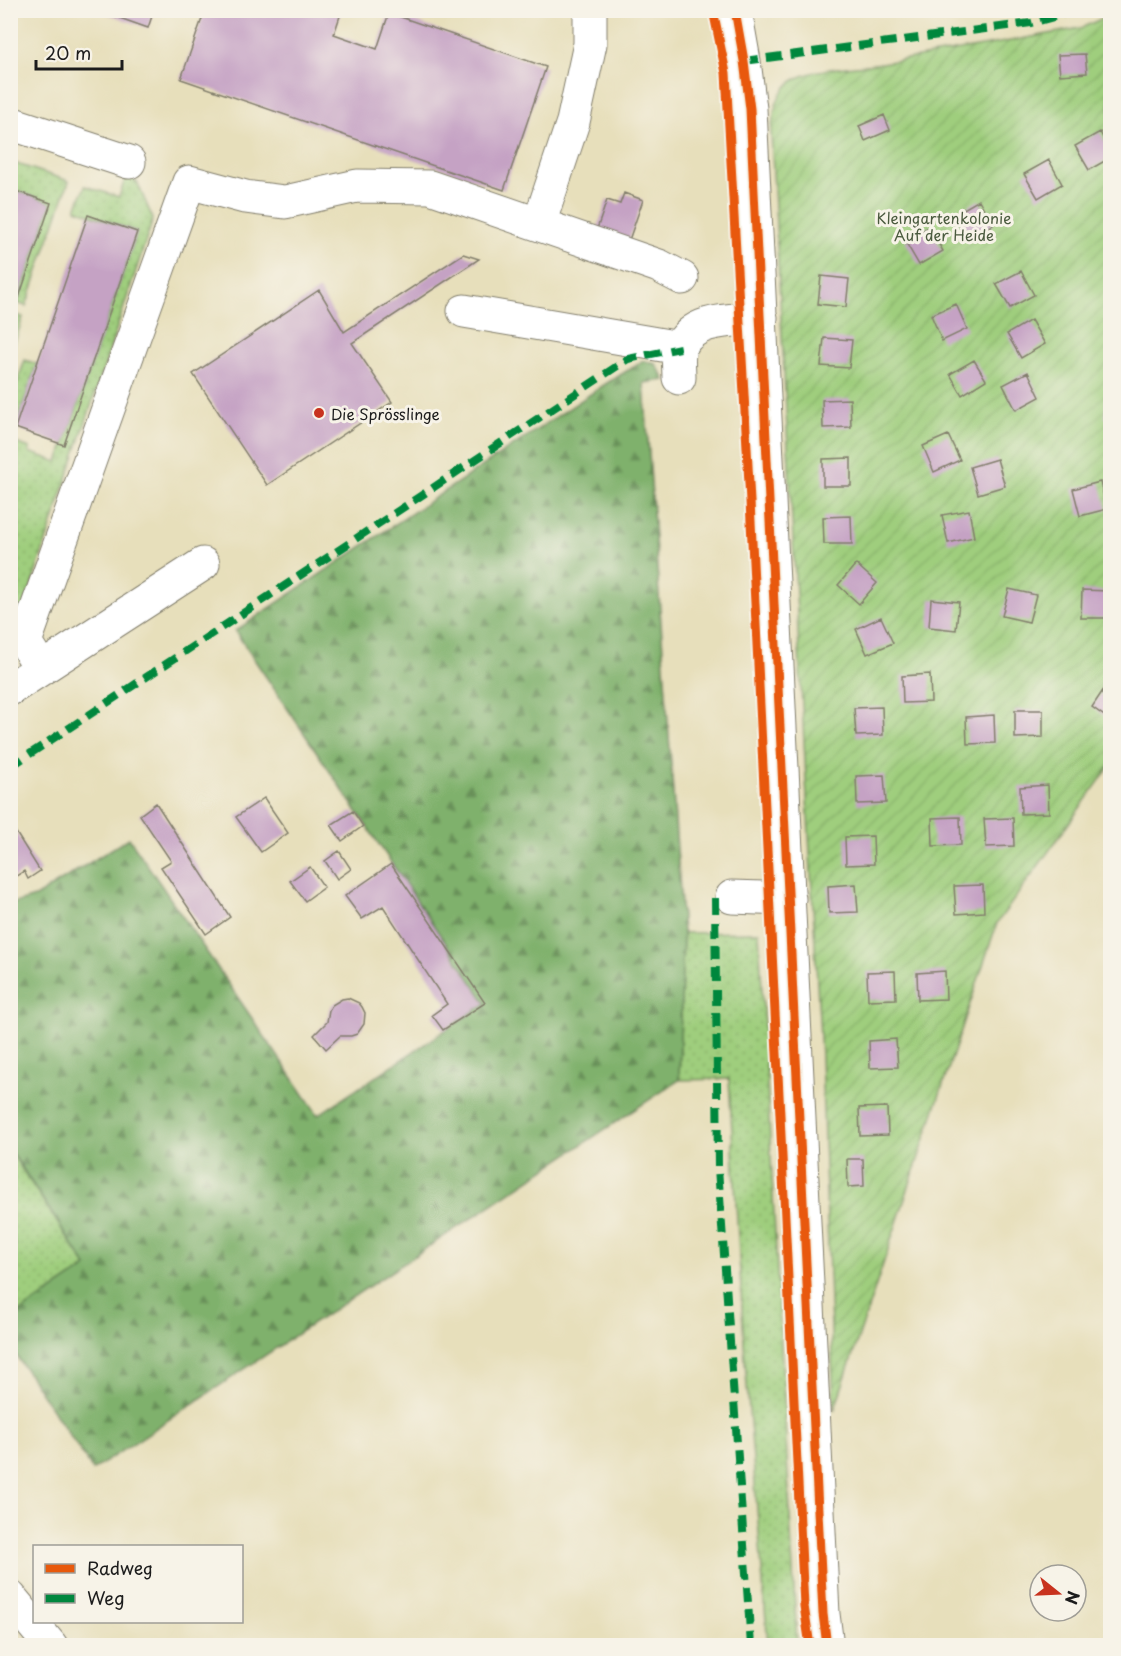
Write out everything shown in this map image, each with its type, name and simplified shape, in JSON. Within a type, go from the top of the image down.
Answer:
[{"type":"street","points":[[539,224],[573,122],[590,44],[590,10]]},
{"type":"street","points":[[735,10],[750,109],[823,1614],[827,1646]]},
{"type":"street","points":[[10,123],[129,162]]},
{"type":"street","points":[[41,668],[25,642],[189,182],[245,197],[285,202],[357,186],[430,187],[659,266],[682,278]]},
{"type":"street","points":[[464,311],[679,363],[687,335],[698,328],[712,323],[761,318]]},
{"type":"street","points":[[10,689],[203,564]]},
{"type":"street","points":[[732,897],[789,899]]},
{"type":"street","points":[[10,1597],[51,1646]]},
{"type":"green space","name":"Kleingartenkolonie Auf der Heide","points":[[1110,15],[1110,766],[997,923],[834,1411],[821,1056],[771,133],[773,117],[777,101],[785,88],[808,74],[1081,28]]},
{"type":"green space","points":[[11,162],[69,181],[26,306],[17,303],[51,203],[11,189]]},
{"type":"green space","points":[[126,176],[137,182],[153,219],[18,626],[11,624],[11,441],[30,448],[29,452],[58,462],[137,232],[76,209],[85,186],[119,197]]},
{"type":"green space","points":[[13,314],[23,317],[11,354],[11,322]]},
{"type":"green space","points":[[25,360],[37,364],[15,428],[11,426],[11,400]]},
{"type":"green space","points":[[643,361],[656,364],[665,380],[644,383],[683,933],[679,1080],[93,1470],[11,1348],[11,1318],[87,1267],[11,1151],[11,904],[35,897],[129,838],[318,1115],[486,1003],[235,631]]},
{"type":"green space","points":[[759,932],[797,1645],[768,1645],[745,1361],[729,1079],[679,1080],[683,933]]},
{"type":"green space","points":[[10,1151],[87,1267],[11,1318],[11,1250],[16,1245],[11,1237]]},
{"type":"building","points":[[97,10],[154,10],[148,28]]},
{"type":"building","points":[[205,10],[342,10],[334,34],[377,49],[389,13],[546,67],[504,190],[181,79]]},
{"type":"building","points":[[1085,54],[1087,73],[1060,75],[1058,55]]},
{"type":"building","points":[[884,115],[890,130],[865,141],[859,126]]},
{"type":"building","points":[[1100,132],[1110,151],[1110,158],[1089,170],[1075,146]]},
{"type":"building","points":[[1049,160],[1062,184],[1038,198],[1024,174]]},
{"type":"building","points":[[10,189],[51,203],[11,321],[10,321]]},
{"type":"building","points":[[624,193],[643,200],[628,243],[596,232],[607,200],[620,204]]},
{"type":"building","points":[[979,200],[993,225],[969,238],[955,214]]},
{"type":"building","points":[[88,215],[137,232],[64,445],[15,428]]},
{"type":"building","points":[[929,227],[943,251],[919,265],[905,241]]},
{"type":"building","points":[[463,254],[479,259],[352,343],[392,402],[267,485],[193,374],[319,290],[344,332]]},
{"type":"building","points":[[1021,271],[1034,295],[1010,308],[996,284]]},
{"type":"building","points":[[821,276],[849,279],[846,307],[818,304]]},
{"type":"building","points":[[956,304],[967,329],[942,341],[931,315]]},
{"type":"building","points":[[1031,320],[1045,344],[1021,358],[1007,334]]},
{"type":"building","points":[[824,338],[852,340],[849,368],[821,366]]},
{"type":"building","points":[[974,360],[986,380],[962,395],[950,374]]},
{"type":"building","points":[[1028,372],[1040,397],[1016,410],[1003,385]]},
{"type":"building","points":[[1106,390],[1110,390],[1110,418],[1105,418]]},
{"type":"building","points":[[850,399],[851,427],[823,428],[822,400]]},
{"type":"building","points":[[948,435],[960,460],[934,472],[923,446]]},
{"type":"building","points":[[851,458],[851,486],[823,486],[823,459]]},
{"type":"building","points":[[997,459],[1005,486],[978,494],[970,467]]},
{"type":"building","points":[[1100,482],[1107,509],[1080,516],[1073,489]]},
{"type":"building","points":[[969,510],[974,537],[948,543],[942,515]]},
{"type":"building","points":[[851,516],[852,544],[824,544],[823,517]]},
{"type":"building","points":[[856,564],[877,583],[859,604],[838,585]]},
{"type":"building","points":[[1009,589],[1036,595],[1029,622],[1002,616]]},
{"type":"building","points":[[1082,590],[1109,591],[1109,618],[1081,618]]},
{"type":"building","points":[[931,599],[959,602],[956,630],[929,627]]},
{"type":"building","points":[[881,617],[893,643],[867,654],[856,629]]},
{"type":"building","points":[[930,674],[931,702],[903,703],[902,676]]},
{"type":"building","points":[[1106,686],[1110,690],[1110,720],[1092,707]]},
{"type":"building","points":[[882,707],[883,735],[856,736],[854,708]]},
{"type":"building","points":[[1015,710],[1043,710],[1043,737],[1015,738]]},
{"type":"building","points":[[994,715],[995,743],[967,744],[966,717]]},
{"type":"building","points":[[884,775],[886,803],[857,804],[856,776]]},
{"type":"building","points":[[1048,785],[1049,813],[1021,814],[1020,787]]},
{"type":"building","points":[[264,798],[288,833],[261,852],[236,817]]},
{"type":"building","points":[[156,803],[230,917],[206,934],[161,867],[171,861],[140,815]]},
{"type":"building","points":[[353,811],[363,826],[342,841],[331,825]]},
{"type":"building","points":[[960,817],[961,845],[933,846],[932,818]]},
{"type":"building","points":[[1013,818],[1014,846],[986,847],[984,819]]},
{"type":"building","points":[[10,823],[40,871],[28,879],[24,871],[10,880]]},
{"type":"building","points":[[873,836],[874,864],[846,865],[845,837]]},
{"type":"building","points":[[339,851],[351,869],[337,879],[325,861]]},
{"type":"building","points":[[391,864],[485,1003],[443,1030],[432,1015],[447,1004],[383,906],[362,919],[345,896]]},
{"type":"building","points":[[310,867],[324,887],[305,901],[290,881]]},
{"type":"building","points":[[856,884],[858,912],[829,913],[828,886]]},
{"type":"building","points":[[983,885],[984,912],[956,914],[954,886]]},
{"type":"building","points":[[895,971],[896,999],[868,1000],[867,972]]},
{"type":"building","points":[[945,971],[946,999],[918,1000],[917,973]]},
{"type":"building","points":[[348,998],[362,1007],[365,1013],[364,1024],[357,1034],[340,1036],[326,1049],[314,1035],[327,1022],[332,1005]]},
{"type":"building","points":[[896,1039],[898,1067],[870,1068],[869,1041]]},
{"type":"building","points":[[887,1107],[888,1135],[860,1136],[859,1108]]},
{"type":"building","points":[[847,1159],[863,1159],[864,1186],[848,1187]]},
{"type":"marked path","points":[[744,61],[1031,23],[1079,10]]},
{"type":"marked path","points":[[10,767],[628,359],[680,348]]},
{"type":"marked path","points":[[715,898],[718,1168],[751,1646]]},
{"type":"cycle path","points":[[713,10],[726,73],[750,501],[804,1606],[810,1646]]},
{"type":"cycle path","points":[[735,10],[750,109],[823,1614],[827,1646]]},
{"type":"place","name":"Die Sprösslinge","points":[[319,413]]}]
